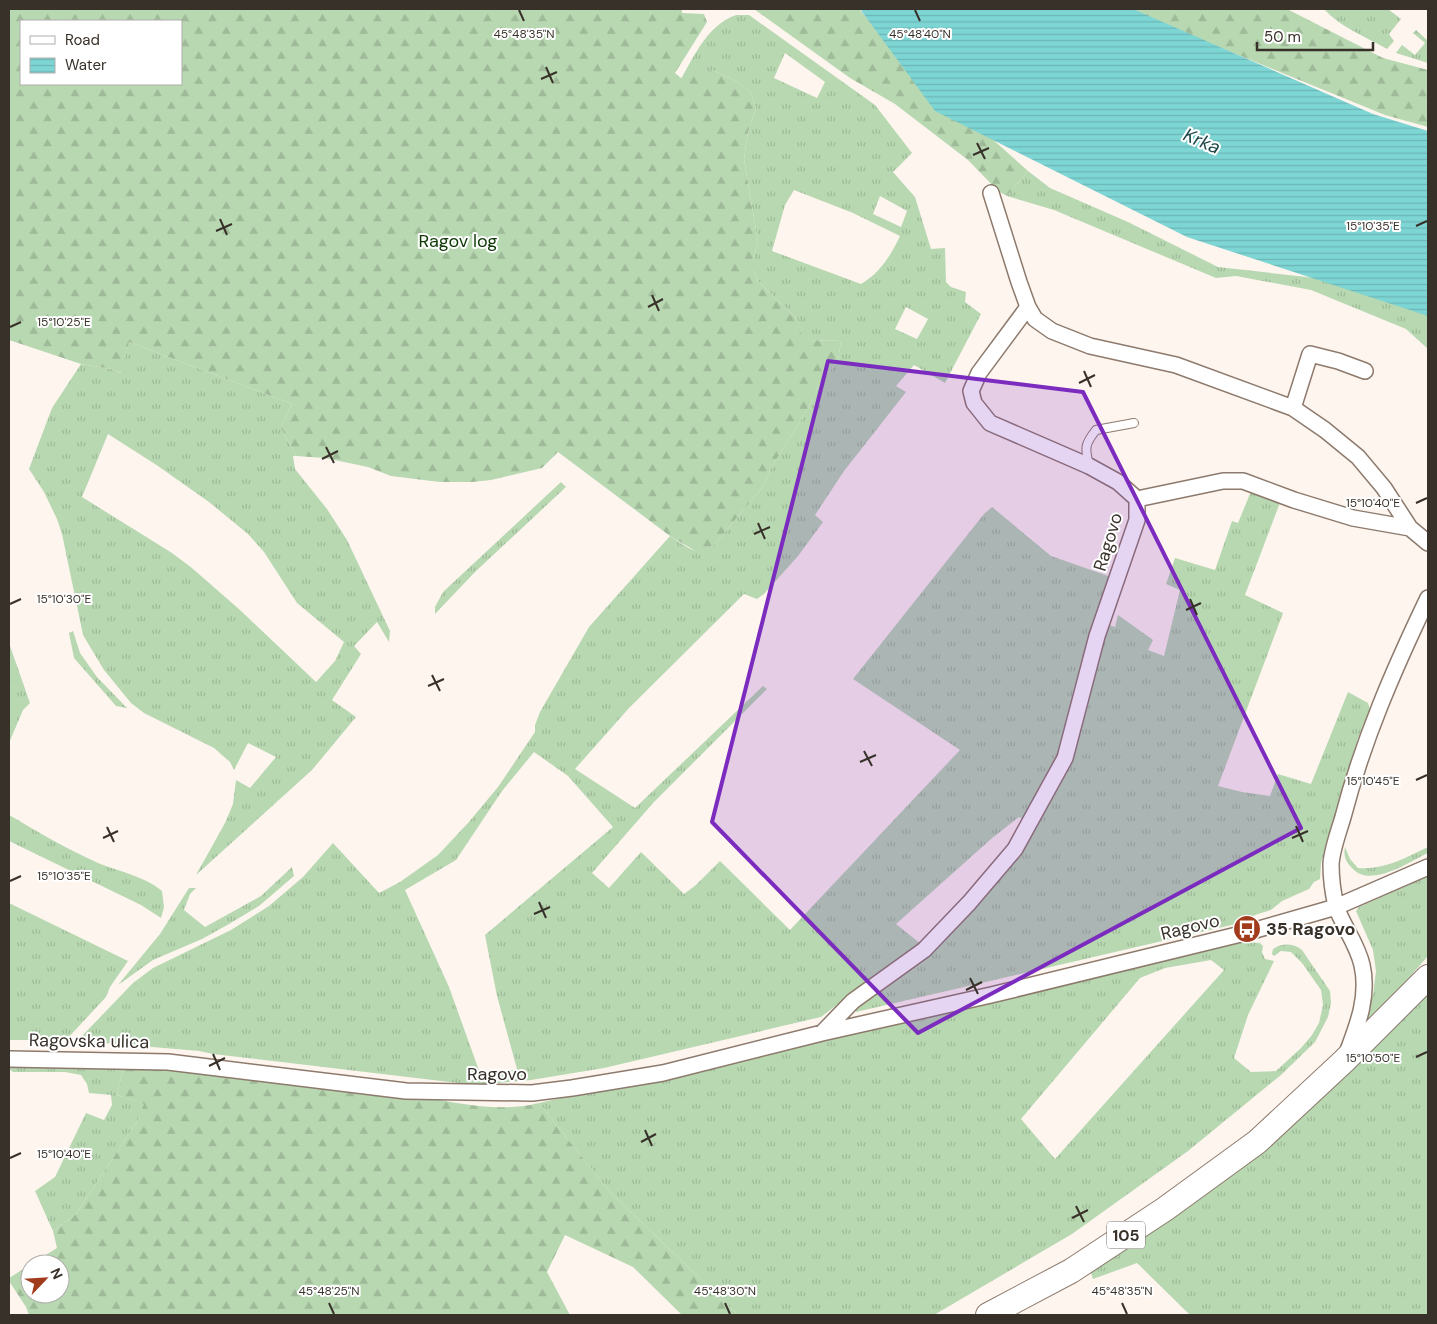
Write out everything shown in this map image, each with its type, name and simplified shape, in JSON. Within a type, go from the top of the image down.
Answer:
[{"type":"main road","name":"105","points":[[988,1315],[1071,1271],[1165,1209],[1257,1142],[1344,1061],[1428,977]]},
{"type":"street","name":"Ragovo","points":[[991,193],[1028,307],[1035,319],[1052,331],[1090,346],[1176,365],[1293,408],[1326,430],[1358,457],[1384,488],[1410,528],[1428,543]]},
{"type":"street","name":"Ragovo","points":[[822,1033],[853,1001],[924,950],[969,903],[1015,849],[1065,758],[1097,636],[1138,520],[1137,499],[1118,482],[1089,466],[990,423],[974,403],[971,391],[979,373],[1028,307]]},
{"type":"street","points":[[1293,408],[1310,354],[1338,360],[1366,371]]},
{"type":"street","name":"Ragovo","points":[[1137,499],[1223,481],[1243,481],[1294,500],[1353,518],[1410,528]]},
{"type":"street","points":[[1344,1061],[1363,1004],[1364,984],[1362,964],[1354,941],[1336,907],[1331,862],[1353,781],[1382,699],[1428,598]]},
{"type":"street","name":"Ragovo","points":[[168,1062],[406,1091],[532,1093],[663,1073],[822,1033],[991,995],[1193,946],[1293,920],[1336,907],[1428,867]]},
{"type":"street","name":"Ragovska ulica","points":[[9,1059],[168,1062]]},
{"type":"lane","points":[[1089,466],[1085,450],[1086,442],[1096,430],[1134,423]]},
{"type":"highlighted area","points":[[828,361],[1083,392],[1301,828],[918,1033],[712,822]]},
{"type":"green space","name":"Ragov log","points":[[9,9],[682,9],[682,13],[704,14],[707,22],[675,73],[681,78],[712,70],[738,82],[751,93],[756,108],[748,132],[744,159],[758,242],[753,261],[753,270],[758,281],[798,320],[800,332],[809,340],[841,341],[838,360],[817,388],[809,407],[770,470],[765,484],[715,544],[706,551],[697,552],[670,536],[558,452],[542,468],[491,480],[440,482],[391,476],[368,467],[325,458],[296,456],[281,428],[292,404],[129,342],[122,373],[111,369],[81,364],[9,340]]},
{"type":"green space","points":[[754,9],[859,9],[904,60],[1028,171],[1007,196],[998,191],[968,160],[895,104],[850,78]]},
{"type":"green space","points":[[1134,9],[1287,9],[1383,58],[1428,70],[1428,127],[1385,115],[1143,16]]},
{"type":"green space","points":[[1324,9],[1388,9],[1401,19],[1389,34],[1394,41],[1387,49],[1345,26]]},
{"type":"green space","points":[[736,15],[749,15],[875,105],[912,153],[893,172],[915,197],[931,249],[945,248],[946,282],[951,287],[966,292],[965,302],[981,314],[945,383],[914,365],[896,386],[906,392],[844,471],[815,515],[823,522],[798,556],[764,594],[757,599],[744,594],[629,708],[575,769],[635,808],[763,686],[767,689],[654,802],[592,873],[609,888],[641,852],[684,894],[720,861],[790,930],[960,750],[853,679],[984,514],[992,507],[1051,556],[1111,577],[1062,754],[1027,821],[1019,817],[991,839],[896,924],[922,945],[872,978],[821,1017],[604,1068],[531,1080],[475,1085],[199,1051],[82,1041],[82,1036],[133,983],[153,968],[231,930],[269,906],[303,877],[333,843],[379,893],[400,882],[438,855],[498,787],[535,732],[535,725],[540,712],[589,627],[670,536],[692,550],[703,551],[709,548],[715,544],[765,484],[770,470],[809,407],[817,388],[838,360],[841,341],[809,340],[799,332],[798,320],[758,281],[753,270],[753,261],[758,242],[744,159],[748,132],[756,108],[751,93],[738,82],[712,70],[681,79],[703,41],[726,20]],"holes":[[[785,53],[825,82],[817,98],[774,78]],[[794,190],[853,213],[900,236],[884,263],[874,275],[861,284],[772,251],[785,205]],[[880,196],[907,211],[901,227],[873,214]],[[906,307],[928,319],[917,339],[895,329]],[[534,752],[568,776],[613,827],[485,935],[497,996],[517,1069],[481,1076],[449,987],[405,890],[456,860],[502,791]]]},
{"type":"green space","points":[[1416,30],[1428,41],[1428,63],[1396,53],[1402,45],[1415,55],[1425,43],[1413,33]]},
{"type":"green space","points":[[1028,171],[1050,188],[1128,222],[1218,267],[1324,279],[1428,315],[1428,349],[1406,329],[1311,290],[1236,276],[1216,278],[1054,210],[1007,196]]},
{"type":"green space","points":[[129,342],[292,404],[281,428],[296,456],[293,456],[295,469],[327,509],[347,540],[390,631],[389,642],[377,622],[354,646],[361,654],[332,700],[356,717],[312,770],[196,875],[225,823],[233,804],[236,780],[250,788],[276,757],[248,743],[234,770],[230,762],[214,748],[144,713],[131,703],[104,670],[83,635],[62,534],[44,492],[29,469],[52,408],[81,364],[111,369],[121,373]],"holes":[[[108,434],[209,502],[248,534],[264,552],[297,603],[344,642],[335,661],[316,682],[240,610],[192,568],[172,553],[82,497]]]},
{"type":"green space","points":[[561,482],[566,487],[475,572],[435,614],[435,607],[443,592]]},
{"type":"green space","points":[[1252,489],[1281,500],[1245,595],[1283,613],[1218,786],[1270,796],[1278,774],[1311,784],[1348,692],[1368,703],[1370,709],[1358,738],[1321,863],[1320,879],[1314,882],[1309,889],[1282,901],[1271,910],[1255,915],[1240,923],[856,1012],[856,1006],[920,960],[1042,813],[1106,624],[1115,627],[1118,615],[1153,640],[1148,650],[1164,656],[1180,590],[1166,584],[1175,558],[1215,570],[1232,521],[1238,523]]},
{"type":"green space","points":[[73,631],[80,653],[97,677],[127,708],[116,706],[74,658],[69,633]]},
{"type":"green space","points":[[9,643],[30,703],[23,710],[9,743]]},
{"type":"green space","points":[[9,815],[86,858],[140,878],[155,886],[162,891],[164,907],[161,918],[141,905],[9,841]]},
{"type":"green space","points":[[1345,847],[1350,859],[1358,868],[1386,865],[1428,847],[1428,853],[1390,872],[1369,876],[1360,874],[1350,866],[1345,856]]},
{"type":"green space","points":[[292,867],[294,876],[259,906],[202,939],[153,960],[118,985],[160,934],[189,888],[196,888],[190,894],[184,910],[205,927],[261,896]]},
{"type":"green space","points":[[1428,876],[1428,956],[1394,995],[1365,1024],[1367,1005],[1373,995],[1376,971],[1373,950],[1356,911],[1359,907]]},
{"type":"green space","points":[[9,903],[128,961],[110,987],[106,997],[66,1040],[9,1040]]},
{"type":"green space","points":[[1244,942],[1260,943],[1263,946],[1262,952],[1265,959],[1274,961],[1248,1015],[1234,1058],[1251,1072],[1276,1071],[1301,1048],[1319,1023],[1323,1005],[1321,990],[1302,963],[1291,952],[1281,951],[1274,956],[1272,954],[1273,949],[1280,946],[1291,945],[1302,950],[1330,991],[1331,1003],[1328,1017],[1315,1042],[1281,1075],[1188,1151],[1072,1234],[934,1315],[738,1315],[610,1192],[539,1103],[830,1038]],"holes":[[[1211,960],[1224,970],[1055,1159],[1021,1119],[1140,978],[1165,968]]]},
{"type":"green space","points":[[1428,990],[1428,1315],[1190,1315],[1137,1263],[1093,1279],[1090,1270]]},
{"type":"green space","points":[[9,1059],[125,1061],[117,1095],[145,1104],[138,1120],[76,1214],[53,1231],[35,1191],[55,1177],[86,1113],[104,1120],[112,1105],[111,1095],[89,1093],[87,1084],[81,1075],[65,1072],[13,1072],[9,1069]]},
{"type":"green space","points":[[125,1061],[484,1106],[512,1107],[539,1103],[610,1192],[738,1315],[682,1315],[633,1267],[565,1235],[547,1272],[570,1315],[29,1315],[24,1304],[70,1304],[70,1254],[47,1254],[57,1248],[53,1231],[76,1214],[138,1120],[144,1104],[117,1095]]},
{"type":"green space","points":[[20,1271],[20,1298],[9,1281],[9,1278]]},
{"type":"water","name":"Krka","points":[[860,9],[1133,9],[1373,114],[1428,131],[1428,316],[1187,237],[935,111]]},
{"type":"place","name":"35 Ragovo","points":[[1247,929]]}]
